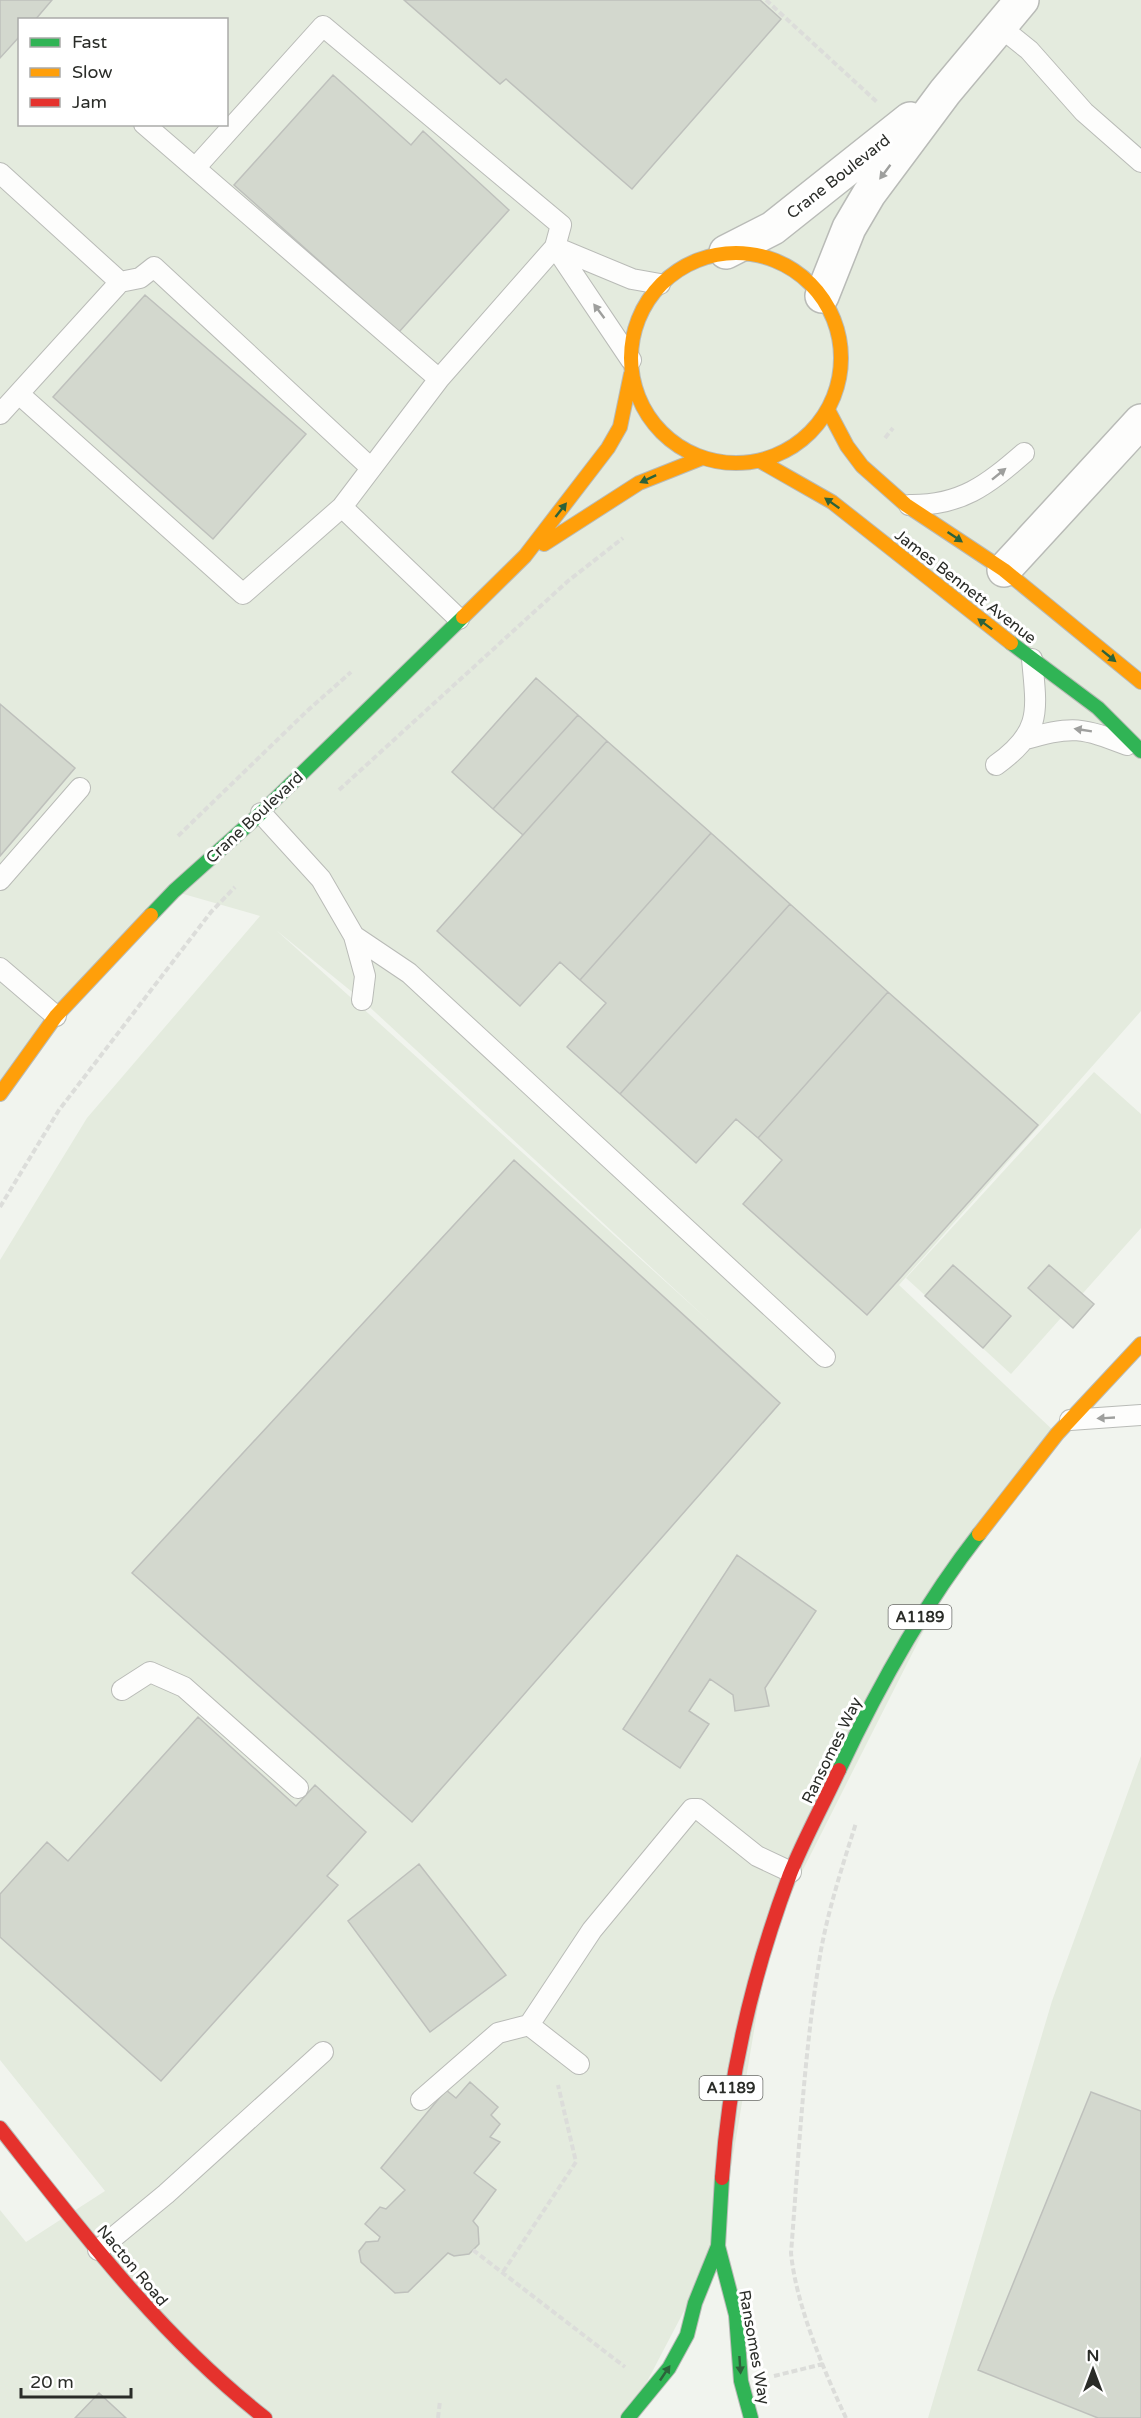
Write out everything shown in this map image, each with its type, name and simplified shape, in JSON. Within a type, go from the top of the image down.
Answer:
[{"type":"street","name":"Crane Boulevard","points":[[822,297],[849,228],[868,194],[945,92],[1022,0]]},
{"type":"street","name":"Crane Boulevard","points":[[726,252],[773,228],[945,92]]},
{"type":"street","points":[[726,252],[763,255],[796,271],[822,297],[836,323],[842,352],[839,382],[828,410],[810,433],[787,450],[760,461],[731,464],[702,458],[676,445],[654,426],[639,402],[631,367],[631,340],[643,305],[660,284],[693,261],[726,252]]},
{"type":"street","name":"Crane Boulevard","points":[[0,1094],[56,1016],[174,891],[261,813],[525,556],[608,448],[620,427],[631,367]]},
{"type":"street","name":"James Bennett Avenue","points":[[828,410],[847,446],[862,466],[906,505],[1004,570],[1141,682]]},
{"type":"street","points":[[1004,570],[1141,421]]},
{"type":"street","name":"Crane Boulevard","points":[[525,556],[639,483],[702,458]]},
{"type":"street","name":"James Bennett Avenue","points":[[760,461],[832,502],[1098,708],[1139,750]]},
{"type":"street","name":"Ransomes Way","points":[[751,2418],[741,2381],[736,2315],[718,2246],[723,2153],[736,2060],[754,1979],[791,1872],[863,1720],[918,1620],[961,1557],[1070,1420],[1141,1344]]},
{"type":"street","name":"Nacton Road","points":[[0,2128],[98,2250],[201,2366],[260,2414],[277,2418]]},
{"type":"street","name":"Ransomes Way","points":[[628,2418],[663,2376],[687,2335],[695,2303],[718,2246]]},
{"type":"lane","points":[[19,394],[243,594],[342,507],[439,379],[555,247],[561,225],[323,26],[196,167]]},
{"type":"lane","points":[[999,26],[1029,50],[1084,112],[1141,162]]},
{"type":"lane","points":[[146,126],[439,379]]},
{"type":"lane","points":[[0,173],[120,282]]},
{"type":"lane","points":[[555,247],[632,279],[660,284]]},
{"type":"lane","points":[[555,247],[631,367]]},
{"type":"lane","points":[[0,414],[120,282],[140,278],[154,267],[371,468]]},
{"type":"lane","points":[[906,505],[943,504],[964,497],[994,478],[1024,453]]},
{"type":"lane","points":[[342,507],[459,619]]},
{"type":"lane","points":[[996,765],[1018,749],[1026,739],[1033,719],[1035,702],[1032,659]]},
{"type":"lane","points":[[1026,739],[1051,731],[1086,729],[1139,750]]},
{"type":"lane","points":[[0,880],[80,788]]},
{"type":"lane","points":[[261,813],[321,879],[354,936],[365,976],[362,1000]]},
{"type":"lane","points":[[354,936],[409,973],[825,1357]]},
{"type":"lane","points":[[0,968],[56,1016]]},
{"type":"lane","points":[[1070,1420],[1141,1415]]},
{"type":"lane","points":[[122,1690],[150,1672],[184,1688],[298,1788]]},
{"type":"lane","points":[[421,2100],[498,2033],[529,2025],[592,1930],[692,1809],[698,1809],[757,1856],[791,1872]]},
{"type":"lane","points":[[529,2025],[579,2064]]},
{"type":"lane","points":[[98,2250],[166,2194],[323,2052]]},
{"type":"path","points":[[766,0],[879,105]]},
{"type":"path","points":[[846,2418],[823,2364],[793,2275],[791,2253],[810,2040],[821,1948],[857,1820]]},
{"type":"path","points":[[503,2271],[576,2162],[558,2085]]},
{"type":"path","points":[[474,2250],[626,2368]]},
{"type":"path","points":[[438,2418],[440,2402]]},
{"type":"shaded area","points":[[0,0],[1141,0],[1141,1011],[899,1285],[1057,1434],[961,1557],[770,1935],[718,2246],[628,2418],[0,2418],[0,2210],[26,2242],[105,2191],[0,2060],[0,1260],[87,1118],[260,916],[173,891],[0,1094]],"holes":[[[276,930],[362,1000],[708,1320]]]},
{"type":"shaded area","points":[[1094,1072],[1141,1114],[1141,1228],[1011,1374],[906,1278]]},
{"type":"shaded area","points":[[1141,1756],[1141,2418],[928,2418],[1052,2001]]},
{"type":"building","points":[[0,0],[52,0],[37,18],[18,18],[18,38],[0,58]]},
{"type":"building","points":[[404,0],[760,0],[781,19],[632,189],[506,79],[500,84]]},
{"type":"building","points":[[333,75],[411,145],[423,131],[509,210],[399,332],[234,185]]},
{"type":"building","points":[[145,295],[306,434],[213,539],[53,397]]},
{"type":"building","points":[[536,678],[578,715],[493,809],[452,772]]},
{"type":"building","points":[[0,704],[75,768],[0,856]]},
{"type":"building","points":[[578,715],[607,741],[523,835],[493,809]]},
{"type":"building","points":[[607,741],[711,833],[580,980],[560,962],[520,1006],[437,931]]},
{"type":"building","points":[[711,833],[790,904],[620,1094],[567,1047],[606,1003],[580,980]]},
{"type":"building","points":[[790,904],[888,992],[758,1138],[736,1119],[696,1163],[620,1094]]},
{"type":"building","points":[[888,992],[1038,1125],[867,1315],[743,1204],[782,1160],[758,1138]]},
{"type":"building","points":[[514,1160],[780,1403],[412,1822],[132,1573]]},
{"type":"building","points":[[953,1265],[1011,1316],[983,1348],[925,1296]]},
{"type":"building","points":[[1049,1265],[1094,1304],[1073,1328],[1028,1288]]},
{"type":"building","points":[[737,1555],[816,1611],[765,1688],[769,1706],[735,1711],[733,1695],[710,1679],[689,1711],[709,1724],[680,1768],[623,1729]]},
{"type":"building","points":[[198,1717],[296,1806],[315,1785],[366,1832],[327,1876],[338,1885],[161,2081],[0,1937],[0,1894],[47,1842],[68,1861]]},
{"type":"building","points":[[419,1864],[506,1975],[430,2032],[348,1921]]},
{"type":"building","points":[[470,2082],[498,2107],[491,2115],[500,2124],[490,2137],[500,2142],[474,2173],[496,2190],[473,2221],[478,2227],[479,2244],[469,2254],[454,2256],[448,2253],[408,2292],[395,2293],[361,2262],[359,2251],[366,2242],[378,2241],[380,2237],[365,2224],[380,2207],[386,2209],[405,2190],[381,2168],[446,2090],[456,2098]]},
{"type":"building","points":[[1091,2092],[1141,2111],[1141,2418],[1098,2418],[978,2370]]},
{"type":"building","points":[[99,2393],[126,2418],[75,2418]]},
{"type":"traffic: fast","points":[[151,915],[174,891],[261,813],[463,617]]},
{"type":"traffic: fast","points":[[1011,643],[1098,708],[1141,751]]},
{"type":"traffic: fast","points":[[839,1770],[902,1648],[939,1590],[979,1534]]},
{"type":"traffic: fast","points":[[628,2418],[669,2368],[687,2335],[695,2303],[718,2246],[722,2178]]},
{"type":"traffic: fast","points":[[718,2246],[736,2315],[741,2381],[751,2418]]},
{"type":"traffic: slow","points":[[726,253],[746,253],[767,257],[786,265],[817,291],[829,308],[837,327],[841,358],[837,389],[829,408],[803,439],[786,451],[767,459],[746,463],[726,463],[705,459],[686,451],[655,425],[643,408],[635,389],[631,368],[631,348],[635,327],[643,308],[669,277],[686,265],[705,257],[726,253]]},
{"type":"traffic: slow","points":[[463,617],[525,556],[608,448],[620,427],[631,374]]},
{"type":"traffic: slow","points":[[828,410],[847,446],[862,466],[906,505],[1004,570],[1141,682]]},
{"type":"traffic: slow","points":[[544,544],[639,483],[702,458]]},
{"type":"traffic: slow","points":[[760,461],[832,502],[1011,643]]},
{"type":"traffic: slow","points":[[0,1094],[56,1016],[151,915]]},
{"type":"traffic: slow","points":[[979,1534],[1057,1434],[1141,1344]]},
{"type":"traffic: jam","points":[[722,2178],[730,2100],[754,1986],[790,1874],[839,1770]]},
{"type":"traffic: jam","points":[[0,2128],[92,2244],[157,2318],[191,2353],[265,2418]]}]
